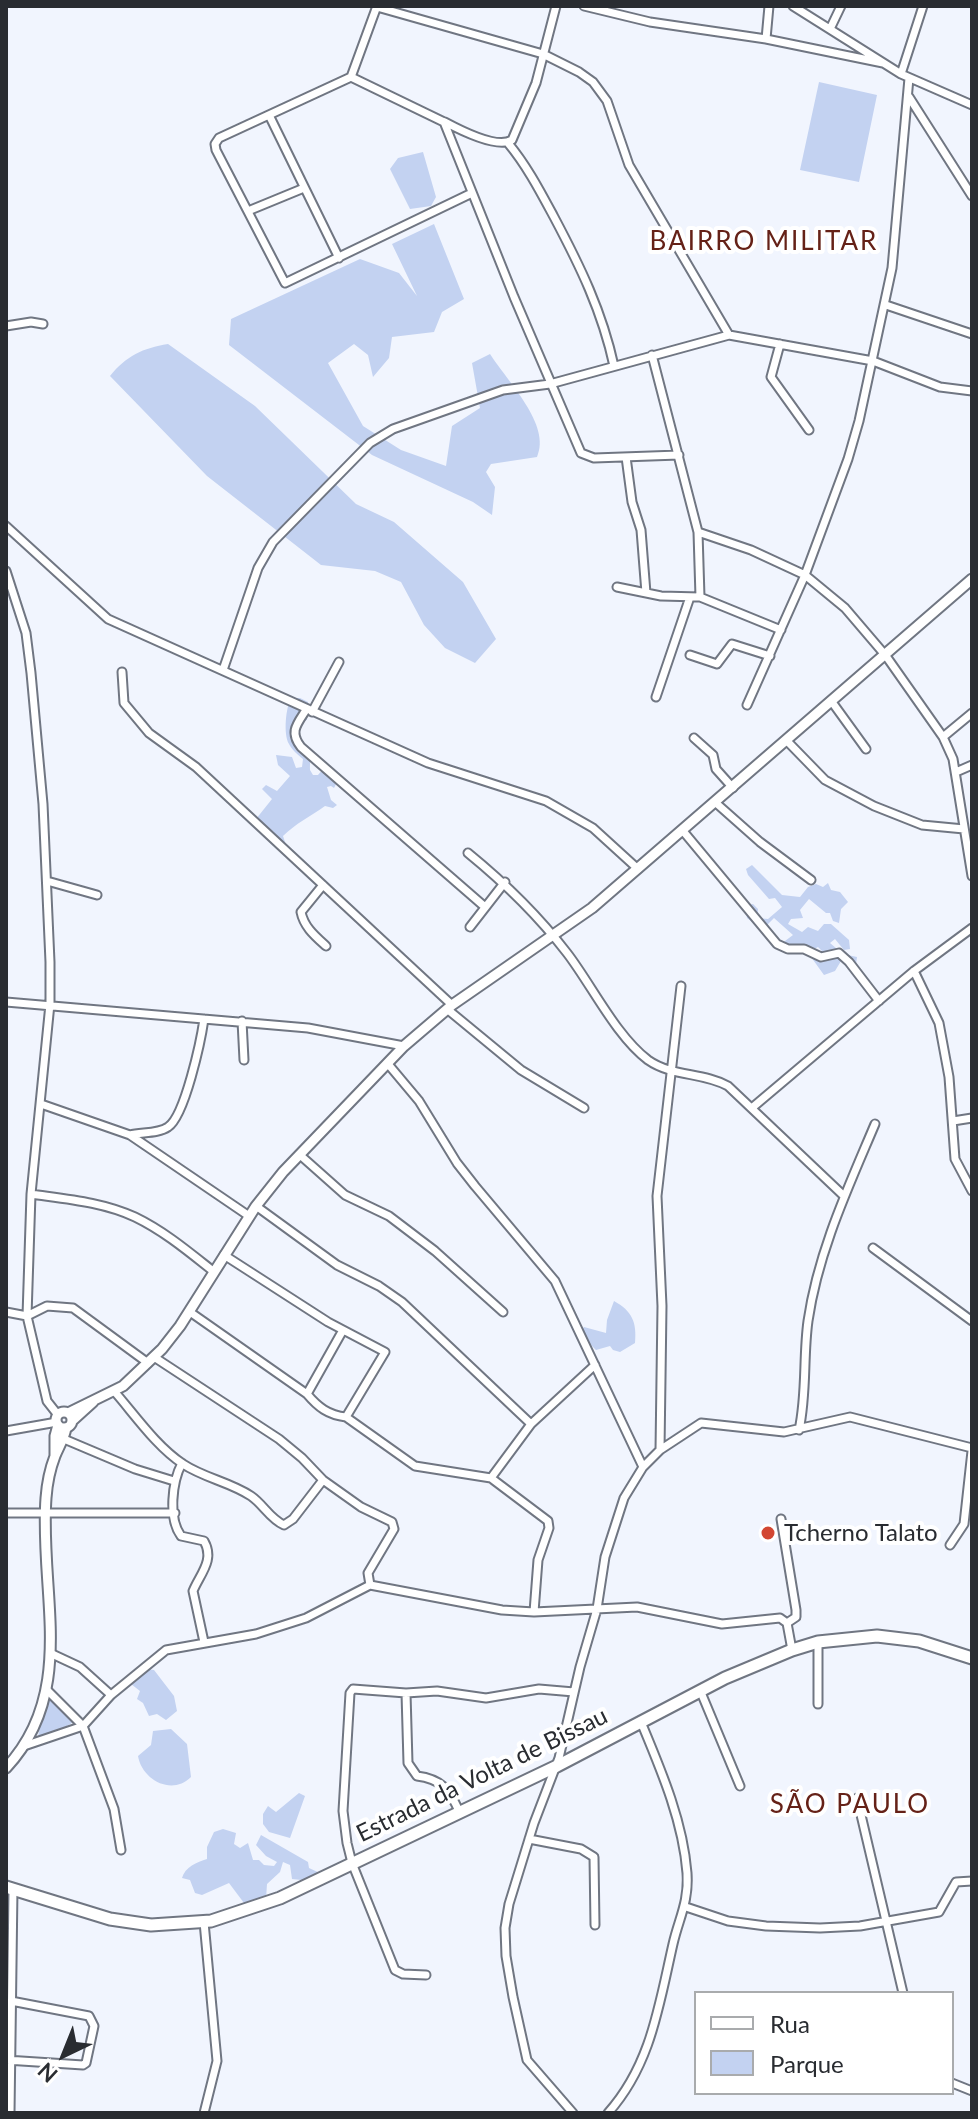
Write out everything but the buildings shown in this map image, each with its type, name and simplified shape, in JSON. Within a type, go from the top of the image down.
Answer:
[{"type":"main road","name":"Estrada da Volta de Bissau","points":[[9,1888],[110,1919],[151,1925],[204,1922],[280,1898],[557,1766],[700,1690],[792,1650],[849,1637],[899,1637],[972,1658]]},
{"type":"street","points":[[472,193],[285,283],[215,144],[219,138],[351,77],[377,6],[543,54],[579,72],[601,90],[616,121],[629,165],[729,335]]},
{"type":"street","points":[[508,143],[515,134],[536,83],[556,6]]},
{"type":"street","points":[[584,6],[650,22],[766,39],[883,63]]},
{"type":"street","points":[[766,39],[769,6]]},
{"type":"street","points":[[793,6],[905,76],[972,105]]},
{"type":"street","points":[[830,29],[841,6]]},
{"type":"street","points":[[747,705],[805,575],[848,459],[873,361],[886,305],[898,224],[908,96],[905,76],[923,6]]},
{"type":"street","points":[[351,77],[479,138],[508,143],[529,172],[588,282],[600,312],[614,366]]},
{"type":"street","points":[[908,96],[972,196]]},
{"type":"street","points":[[269,115],[339,258]]},
{"type":"street","points":[[444,122],[581,453],[594,458],[679,455]]},
{"type":"street","points":[[248,211],[304,188]]},
{"type":"street","points":[[886,305],[972,334]]},
{"type":"street","points":[[6,326],[31,322],[43,324]]},
{"type":"street","points":[[223,670],[264,557],[273,542],[370,443],[393,429],[503,390],[550,384],[729,335],[873,361],[940,387],[972,391]]},
{"type":"street","points":[[780,344],[771,377],[809,430]]},
{"type":"street","points":[[652,355],[698,532],[700,597]]},
{"type":"street","points":[[626,457],[632,502],[641,530],[646,593]]},
{"type":"street","points":[[6,526],[108,619],[428,763],[563,809],[603,836],[638,869]]},
{"type":"street","points":[[698,532],[751,550],[805,575],[845,608],[886,656],[943,737],[956,772],[972,876]]},
{"type":"street","points":[[6,571],[26,633],[43,804],[50,1004],[31,1194],[27,1316],[47,1401],[63,1420],[64,1439],[55,1455]]},
{"type":"street","points":[[6,1431],[63,1420],[114,1391],[151,1360],[190,1312],[256,1206],[404,1046],[450,1007],[592,908],[972,579]]},
{"type":"street","points":[[617,587],[646,593],[700,597],[781,630]]},
{"type":"street","points":[[656,697],[690,597]]},
{"type":"street","points":[[690,655],[717,664],[732,644],[770,656]]},
{"type":"street","points":[[339,662],[309,711],[294,729],[294,736],[301,747],[485,907]]},
{"type":"street","points":[[122,672],[124,703],[149,733],[196,767],[521,1070],[584,1108]]},
{"type":"street","points":[[832,702],[866,749]]},
{"type":"street","points":[[943,737],[972,713]]},
{"type":"street","points":[[694,738],[713,755],[716,769],[733,788]]},
{"type":"street","points":[[787,741],[825,780],[874,806],[908,822],[964,829]]},
{"type":"street","points":[[956,772],[972,765]]},
{"type":"street","points":[[716,803],[760,842],[811,880]]},
{"type":"street","points":[[683,831],[777,944],[788,949],[804,949],[821,957],[839,953],[879,1001]]},
{"type":"street","points":[[468,853],[505,882],[554,937],[640,1053],[671,1071],[720,1082],[753,1107],[844,1196]]},
{"type":"street","points":[[47,881],[97,895]]},
{"type":"street","points":[[470,927],[505,882]]},
{"type":"street","points":[[323,885],[301,912],[303,920],[326,946]]},
{"type":"street","points":[[753,1107],[914,971],[972,928]]},
{"type":"street","points":[[914,971],[939,1023],[949,1077],[957,1166],[972,1191]]},
{"type":"street","points":[[660,1450],[662,1306],[657,1196],[681,986]]},
{"type":"street","points":[[6,1002],[332,1030],[404,1046]]},
{"type":"street","points":[[130,1135],[162,1130],[174,1121],[196,1062],[204,1019]]},
{"type":"street","points":[[242,1021],[244,1060]]},
{"type":"street","points":[[388,1064],[419,1101],[466,1174],[555,1281],[643,1467]]},
{"type":"street","points":[[41,1104],[130,1135],[249,1216]]},
{"type":"street","points":[[953,1121],[972,1118]]},
{"type":"street","points":[[799,1430],[806,1381],[808,1321],[827,1244],[875,1124]]},
{"type":"street","points":[[300,1155],[345,1195],[389,1216],[428,1246],[503,1312]]},
{"type":"street","points":[[31,1194],[81,1201],[134,1216],[213,1271]]},
{"type":"street","points":[[256,1206],[337,1265],[379,1286],[402,1302],[531,1424]]},
{"type":"street","points":[[873,1248],[972,1321]]},
{"type":"street","points":[[224,1255],[343,1330],[385,1352],[346,1417]]},
{"type":"street","points":[[6,1312],[27,1316],[47,1306],[73,1308],[279,1439],[323,1480],[361,1507],[387,1518],[394,1529],[368,1573],[370,1585]]},
{"type":"street","points":[[190,1312],[307,1394],[320,1409],[346,1417],[415,1466],[491,1478],[548,1521],[549,1528],[538,1560],[534,1612]]},
{"type":"street","points":[[307,1394],[343,1330]]},
{"type":"street","points":[[491,1478],[531,1424],[595,1365]]},
{"type":"street","points":[[114,1391],[168,1452],[182,1463],[242,1490],[284,1525],[293,1519],[323,1480]]},
{"type":"street","points":[[573,2113],[527,2060],[506,1956],[505,1928],[529,1839],[557,1766],[597,1609],[605,1557],[624,1498],[643,1467],[660,1450],[701,1423],[752,1430],[799,1430],[840,1419],[860,1418],[972,1450],[964,1524],[950,1545]]},
{"type":"street","points":[[6,1768],[38,1723],[48,1691],[50,1653],[45,1514],[55,1455],[55,1436],[63,1420]]},
{"type":"street","points":[[64,1439],[135,1469],[174,1481]]},
{"type":"street","points":[[182,1463],[174,1481],[176,1528],[181,1536],[204,1541],[207,1546],[208,1563],[193,1591],[204,1642]]},
{"type":"street","points":[[6,1513],[175,1513]]},
{"type":"street","points":[[781,1519],[796,1610],[796,1617],[787,1623]]},
{"type":"street","points":[[24,1746],[83,1726],[111,1695],[166,1650],[256,1634],[306,1618],[370,1585],[502,1610],[534,1612],[637,1607],[722,1624],[780,1618],[787,1623],[792,1650]]},
{"type":"street","points":[[818,1642],[818,1704]]},
{"type":"street","points":[[50,1653],[80,1667],[111,1695]]},
{"type":"street","points":[[426,1975],[403,1974],[395,1970],[352,1863],[343,1811],[350,1693],[353,1689],[406,1693],[437,1691],[486,1698],[539,1689],[574,1692]]},
{"type":"street","points":[[700,1690],[740,1786]]},
{"type":"street","points":[[48,1691],[83,1726],[114,1809],[121,1850]]},
{"type":"street","points":[[406,1693],[408,1763],[417,1776],[442,1782],[459,1811]]},
{"type":"street","points":[[608,2113],[622,2098],[638,2071],[650,2040],[675,1937],[686,1907],[687,1877],[679,1827],[663,1773],[641,1722]]},
{"type":"street","points":[[857,1798],[903,1991]]},
{"type":"street","points":[[529,1839],[581,1849],[594,1857],[595,1925]]},
{"type":"street","points":[[686,1907],[728,1921],[766,1926],[820,1928],[888,1922],[939,1912],[956,1882],[972,1881]]},
{"type":"street","points":[[9,1888],[10,2113]]},
{"type":"street","points":[[204,1922],[217,2061],[204,2113]]},
{"type":"street","points":[[8,2060],[83,2065],[94,2026],[89,2016],[11,2001]]},
{"type":"green space","points":[[819,82],[877,95],[859,182],[800,170]]},
{"type":"green space","points":[[423,152],[436,197],[431,206],[410,209],[390,169],[398,158]]},
{"type":"green space","points":[[434,224],[464,299],[442,312],[434,332],[392,337],[389,358],[373,377],[368,355],[354,344],[328,363],[363,426],[401,450],[446,466],[452,426],[480,408],[472,363],[490,354],[526,404],[538,431],[540,444],[537,457],[491,464],[486,472],[495,487],[492,515],[473,502],[372,455],[229,345],[231,319],[360,259],[399,273],[417,296],[392,244]]},
{"type":"green space","points":[[168,344],[255,406],[356,504],[394,522],[463,582],[496,639],[475,663],[445,648],[424,625],[401,582],[375,571],[321,565],[207,476],[110,376],[136,354]]},
{"type":"green space","points":[[291,698],[308,702],[307,720],[297,721],[299,743],[308,751],[313,775],[329,770],[338,772],[339,778],[334,788],[327,787],[331,800],[337,805],[333,808],[325,806],[293,828],[283,836],[286,845],[268,840],[256,819],[272,799],[262,789],[266,785],[277,791],[290,776],[278,765],[276,755],[292,757],[296,768],[302,767],[303,759],[290,746],[286,734]]},
{"type":"green space","points":[[752,865],[782,895],[800,897],[808,887],[816,884],[823,887],[828,883],[831,890],[840,892],[848,902],[841,909],[839,923],[809,899],[800,910],[803,918],[791,919],[788,924],[802,932],[808,927],[818,931],[824,924],[831,924],[849,940],[850,949],[844,950],[835,939],[830,943],[843,954],[857,957],[856,964],[850,967],[841,961],[835,971],[824,975],[811,957],[822,957],[818,947],[808,952],[781,944],[793,935],[774,918],[765,927],[747,918],[745,906],[753,904],[758,909],[757,918],[768,919],[782,907],[775,898],[769,899],[748,875],[746,869]]},
{"type":"green space","points":[[614,1301],[632,1318],[635,1343],[620,1352],[610,1346],[596,1350],[581,1331],[584,1327],[606,1333]]},
{"type":"green space","points":[[146,1669],[154,1670],[174,1696],[177,1711],[166,1720],[157,1714],[149,1716],[143,1703],[137,1699],[140,1691],[131,1684]]},
{"type":"green space","points":[[47,1695],[79,1719],[37,1743],[37,1741]]},
{"type":"green space","points":[[171,1729],[187,1744],[191,1777],[183,1783],[167,1785],[145,1772],[138,1756],[151,1745],[153,1731]]},
{"type":"green space","points":[[299,1793],[305,1796],[290,1838],[269,1832],[263,1824],[263,1814],[268,1806],[276,1812]]},
{"type":"green space","points":[[223,1829],[236,1833],[234,1844],[240,1848],[248,1843],[253,1860],[259,1860],[264,1865],[274,1866],[277,1862],[256,1845],[261,1835],[308,1862],[309,1868],[322,1874],[311,1881],[292,1879],[290,1865],[283,1862],[280,1872],[267,1884],[266,1899],[247,1907],[229,1883],[202,1895],[195,1893],[190,1880],[182,1878],[192,1866],[207,1859],[207,1847],[214,1832]]},
{"type":"place","name":"Tcherno Talato","points":[[768,1533]]},
{"type":"district","name":"BAIRRO MILITAR","points":[[764,242]]},
{"type":"district","name":"SÃO PAULO","points":[[850,1805]]}]
